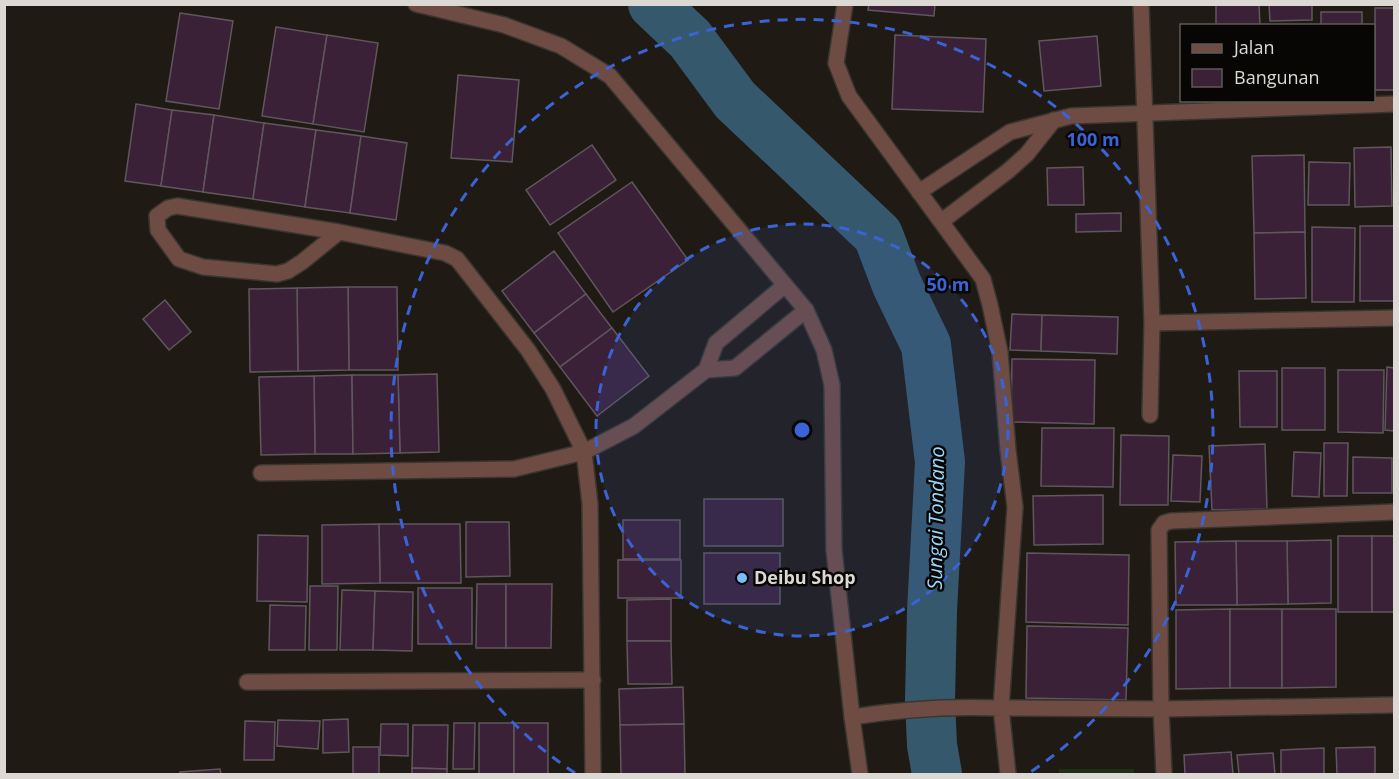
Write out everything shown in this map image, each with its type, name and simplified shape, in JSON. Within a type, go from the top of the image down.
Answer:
[{"type":"street","points":[[416,4],[504,25],[561,46],[610,76],[806,310],[824,350],[832,386],[834,550],[860,774]]},
{"type":"street","points":[[844,4],[836,63],[849,96],[982,279],[990,305],[1000,352],[1008,450],[1016,507],[1001,708],[1008,774]]},
{"type":"street","points":[[1141,4],[1152,323],[1150,415]]},
{"type":"street","points":[[919,192],[1010,132],[1071,116],[1395,104]]},
{"type":"street","points":[[942,221],[1027,154],[1054,120]]},
{"type":"street","points":[[339,232],[288,271],[277,274],[203,267],[179,259],[158,230],[157,216],[168,208],[177,206],[339,232],[444,253],[457,259],[534,359],[553,389],[585,452],[590,504],[593,774]]},
{"type":"street","points":[[261,473],[514,469],[585,452],[634,426],[706,370],[716,343],[785,285]]},
{"type":"street","points":[[706,370],[735,368],[806,310]]},
{"type":"street","points":[[1152,323],[1395,318]]},
{"type":"street","points":[[1164,774],[1159,530],[1164,523],[1395,512]]},
{"type":"street","points":[[247,682],[593,680]]},
{"type":"street","points":[[852,717],[888,711],[971,707],[1161,709],[1395,705]]},
{"type":"green space","points":[[1059,769],[1134,769],[1134,774],[1059,774]]},
{"type":"building","points":[[869,4],[935,4],[934,16],[868,10]]},
{"type":"building","points":[[1216,4],[1259,4],[1260,24],[1216,24]]},
{"type":"building","points":[[1269,4],[1312,4],[1312,20],[1270,21]]},
{"type":"building","points":[[1375,8],[1394,8],[1394,90],[1375,90]]},
{"type":"building","points":[[1321,12],[1362,12],[1362,24],[1321,24]]},
{"type":"building","points":[[180,13],[233,21],[219,109],[166,101]]},
{"type":"building","points":[[276,27],[327,35],[313,124],[262,116]]},
{"type":"building","points":[[327,35],[378,43],[364,132],[313,124]]},
{"type":"building","points":[[895,35],[986,39],[983,112],[892,109]]},
{"type":"building","points":[[1097,36],[1101,86],[1044,91],[1039,41]]},
{"type":"building","points":[[458,75],[519,80],[512,162],[451,158]]},
{"type":"building","points":[[136,104],[172,110],[161,186],[125,181]]},
{"type":"building","points":[[172,110],[214,115],[203,192],[161,186]]},
{"type":"building","points":[[214,115],[264,123],[253,199],[203,192]]},
{"type":"building","points":[[264,123],[316,130],[305,207],[253,199]]},
{"type":"building","points":[[316,130],[361,136],[350,213],[305,207]]},
{"type":"building","points":[[361,136],[407,143],[396,220],[350,213]]},
{"type":"building","points":[[592,145],[616,180],[550,225],[526,190]]},
{"type":"building","points":[[1391,147],[1392,206],[1355,207],[1354,148]]},
{"type":"building","points":[[1304,155],[1305,232],[1254,233],[1252,156]]},
{"type":"building","points":[[1309,162],[1350,163],[1349,205],[1308,205]]},
{"type":"building","points":[[1083,167],[1084,205],[1048,205],[1047,168]]},
{"type":"building","points":[[632,182],[688,260],[613,312],[558,233]]},
{"type":"building","points":[[1121,213],[1121,231],[1076,232],[1076,214]]},
{"type":"building","points":[[1360,226],[1394,226],[1394,301],[1360,301]]},
{"type":"building","points":[[1312,227],[1355,228],[1354,302],[1312,302]]},
{"type":"building","points":[[1305,232],[1306,298],[1255,299],[1254,233]]},
{"type":"building","points":[[554,251],[586,294],[534,333],[502,291]]},
{"type":"building","points":[[348,287],[397,287],[398,370],[349,370]]},
{"type":"building","points":[[348,287],[349,370],[298,371],[297,288]]},
{"type":"building","points":[[297,288],[298,371],[250,372],[249,289]]},
{"type":"building","points":[[586,294],[612,328],[560,367],[534,333]]},
{"type":"building","points":[[165,300],[191,332],[169,350],[143,319]]},
{"type":"building","points":[[1012,314],[1042,315],[1041,351],[1010,350]]},
{"type":"building","points":[[1042,315],[1118,317],[1117,354],[1041,351]]},
{"type":"building","points":[[612,328],[649,376],[597,416],[560,367]]},
{"type":"building","points":[[1012,359],[1095,360],[1094,424],[1011,422]]},
{"type":"building","points":[[1387,367],[1394,368],[1394,431],[1385,430]]},
{"type":"building","points":[[1282,368],[1325,368],[1325,430],[1282,430]]},
{"type":"building","points":[[1338,370],[1384,370],[1383,433],[1338,432]]},
{"type":"building","points":[[1239,371],[1277,371],[1277,427],[1240,427]]},
{"type":"building","points":[[437,374],[439,452],[400,453],[398,375]]},
{"type":"building","points":[[352,375],[353,454],[315,454],[314,376]]},
{"type":"building","points":[[352,375],[398,375],[400,453],[353,454]]},
{"type":"building","points":[[314,376],[315,454],[261,455],[259,377]]},
{"type":"building","points":[[1042,428],[1114,428],[1113,487],[1041,486]]},
{"type":"building","points":[[1121,435],[1169,436],[1168,505],[1120,505]]},
{"type":"building","points":[[1324,443],[1348,443],[1347,496],[1324,496]]},
{"type":"building","points":[[1265,444],[1267,509],[1212,510],[1209,446]]},
{"type":"building","points":[[1294,452],[1321,453],[1319,497],[1292,496]]},
{"type":"building","points":[[1173,455],[1202,456],[1200,502],[1171,501]]},
{"type":"building","points":[[1353,457],[1392,458],[1392,493],[1353,493]]},
{"type":"building","points":[[1103,495],[1103,544],[1034,545],[1033,496]]},
{"type":"building","points":[[704,499],[783,499],[783,546],[704,546]]},
{"type":"building","points":[[623,520],[680,520],[680,559],[623,559]]},
{"type":"building","points":[[466,522],[509,522],[510,576],[466,577]]},
{"type":"building","points":[[379,524],[460,524],[461,583],[380,583]]},
{"type":"building","points":[[379,524],[380,583],[322,584],[322,525]]},
{"type":"building","points":[[258,535],[308,536],[307,602],[257,601]]},
{"type":"building","points":[[1338,536],[1372,536],[1372,612],[1338,612]]},
{"type":"building","points":[[1372,536],[1394,536],[1394,612],[1372,612]]},
{"type":"building","points":[[1331,540],[1331,603],[1288,604],[1287,541]]},
{"type":"building","points":[[1236,541],[1287,541],[1288,604],[1237,605]]},
{"type":"building","points":[[1236,541],[1237,605],[1176,605],[1175,542]]},
{"type":"building","name":"Deibu Shop","points":[[704,553],[780,553],[780,604],[704,604]]},
{"type":"building","points":[[1027,553],[1129,555],[1128,625],[1026,622]]},
{"type":"building","points":[[618,560],[681,560],[681,598],[618,598]]},
{"type":"building","points":[[477,584],[506,584],[506,648],[476,648]]},
{"type":"building","points":[[506,584],[552,584],[551,648],[506,648]]},
{"type":"building","points":[[310,586],[338,586],[337,650],[309,650]]},
{"type":"building","points":[[418,588],[472,588],[472,644],[418,644]]},
{"type":"building","points":[[342,590],[375,591],[373,650],[340,650]]},
{"type":"building","points":[[375,591],[413,592],[412,651],[373,650]]},
{"type":"building","points":[[671,599],[671,641],[627,641],[627,600]]},
{"type":"building","points":[[270,605],[306,606],[305,650],[269,650]]},
{"type":"building","points":[[1230,609],[1230,688],[1176,689],[1176,610]]},
{"type":"building","points":[[1230,609],[1282,609],[1282,688],[1230,688]]},
{"type":"building","points":[[1282,609],[1336,609],[1336,687],[1282,688]]},
{"type":"building","points":[[1027,626],[1128,628],[1126,700],[1026,698]]},
{"type":"building","points":[[627,641],[671,641],[672,684],[628,684]]},
{"type":"building","points":[[683,687],[684,724],[620,725],[619,689]]},
{"type":"building","points":[[348,719],[349,752],[323,753],[323,720]]},
{"type":"building","points":[[278,720],[320,721],[318,749],[277,746]]},
{"type":"building","points":[[245,721],[275,722],[274,760],[244,760]]},
{"type":"building","points":[[454,723],[475,723],[474,769],[453,769]]},
{"type":"building","points":[[479,723],[514,723],[514,774],[479,774]]},
{"type":"building","points":[[514,723],[548,723],[548,774],[514,774]]},
{"type":"building","points":[[381,724],[408,724],[408,756],[380,755]]},
{"type":"building","points":[[684,724],[685,774],[621,774],[620,725]]},
{"type":"building","points":[[413,725],[448,725],[447,769],[412,768]]},
{"type":"building","points":[[353,747],[379,747],[379,774],[353,774]]},
{"type":"building","points":[[1375,747],[1375,774],[1337,774],[1336,748]]},
{"type":"building","points":[[1324,748],[1324,774],[1281,774],[1281,750]]},
{"type":"building","points":[[1231,752],[1233,774],[1185,774],[1184,755]]},
{"type":"building","points":[[1273,753],[1275,774],[1239,774],[1237,755]]},
{"type":"building","points":[[412,768],[447,769],[447,774],[412,774]]},
{"type":"building","points":[[220,769],[221,774],[180,774],[180,772]]},
{"type":"waterway","name":"Sungai Tondano","points":[[653,4],[690,39],[735,100],[878,235],[897,285],[926,345],[940,462],[930,700],[932,745],[937,774]]},
{"type":"place","name":"Deibu Shop","points":[[742,578]]}]
